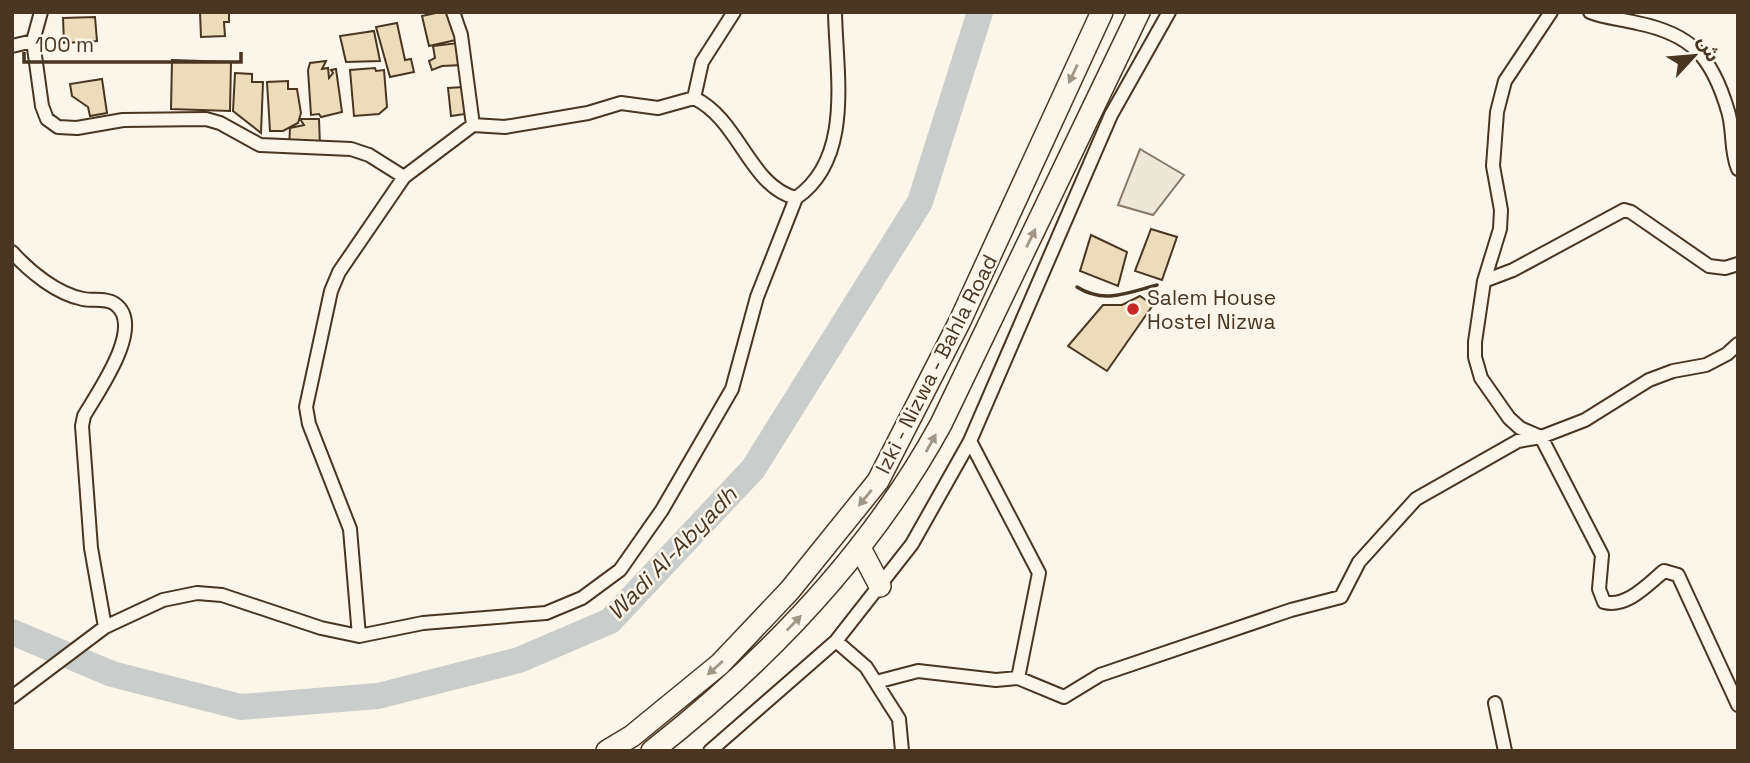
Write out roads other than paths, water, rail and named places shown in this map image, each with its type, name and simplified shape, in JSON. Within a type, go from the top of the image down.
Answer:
[{"type":"main road","name":"Izki - Nizwa - Bahla Road","points":[[607,751],[632,736],[720,664],[790,590],[878,481],[960,321],[1102,12]]},
{"type":"main road","name":"Izki - Nizwa - Bahla Road","points":[[652,751],[746,673],[827,589],[860,548],[919,464],[942,425],[1141,12]]},
{"type":"main road","points":[[860,548],[880,586]]},
{"type":"street","points":[[41,12],[33,41],[42,106],[47,119],[58,127],[77,128],[123,120],[206,119],[220,123],[260,145],[274,148],[351,149],[369,155],[404,177]]},
{"type":"street","points":[[453,12],[461,35],[473,124]]},
{"type":"street","points":[[694,98],[702,62],[734,12]]},
{"type":"street","points":[[12,697],[105,627],[163,600],[197,593],[222,595],[321,628],[359,636],[423,623],[546,613],[582,598],[620,570],[662,510],[732,389],[757,297],[796,198],[821,175],[832,149],[837,106],[835,12]]},
{"type":"street","points":[[710,751],[836,641],[912,544],[970,441],[1111,115],[1169,12]]},
{"type":"street","points":[[1551,12],[1505,81],[1497,112],[1493,166],[1501,211],[1500,229],[1484,281],[1475,342],[1481,378],[1509,418],[1520,428],[1541,437],[1602,555],[1600,597],[1612,604],[1634,595],[1664,571],[1678,575],[1738,705]]},
{"type":"street","points":[[1590,12],[1639,17],[1686,38],[1699,52],[1719,85],[1729,114],[1733,158],[1738,169]]},
{"type":"street","points":[[12,46],[33,41]]},
{"type":"street","points":[[359,636],[350,529],[309,424],[306,407],[331,291],[340,272],[404,177],[473,124],[505,127],[588,113],[621,103],[658,108],[694,98],[708,105],[728,125],[769,183],[780,194],[796,198]]},
{"type":"street","points":[[1484,281],[1513,270],[1624,210],[1631,212],[1709,266],[1725,268],[1738,264]]},
{"type":"street","points":[[12,252],[38,276],[68,294],[92,301],[111,302],[118,306],[123,317],[124,344],[84,416],[82,426],[91,548],[105,627]]},
{"type":"street","points":[[876,682],[918,671],[996,680],[1018,678],[1065,697],[1100,675],[1291,610],[1341,597],[1359,562],[1416,499],[1518,441],[1541,437],[1598,414],[1649,380],[1673,371],[1706,365],[1727,354],[1738,344]]},
{"type":"street","points":[[970,441],[1039,573],[1018,678]]},
{"type":"street","points":[[836,641],[866,667],[899,719],[902,751]]},
{"type":"street","points":[[1495,703],[1505,751]]},
{"type":"waterway","name":"Wadi Al-Abyadh","points":[[12,632],[112,674],[241,707],[378,696],[519,660],[610,621],[753,469],[920,202],[980,12]]},
{"type":"place","name":"Salem House Hostel Nizwa","points":[[1133,309]]}]
